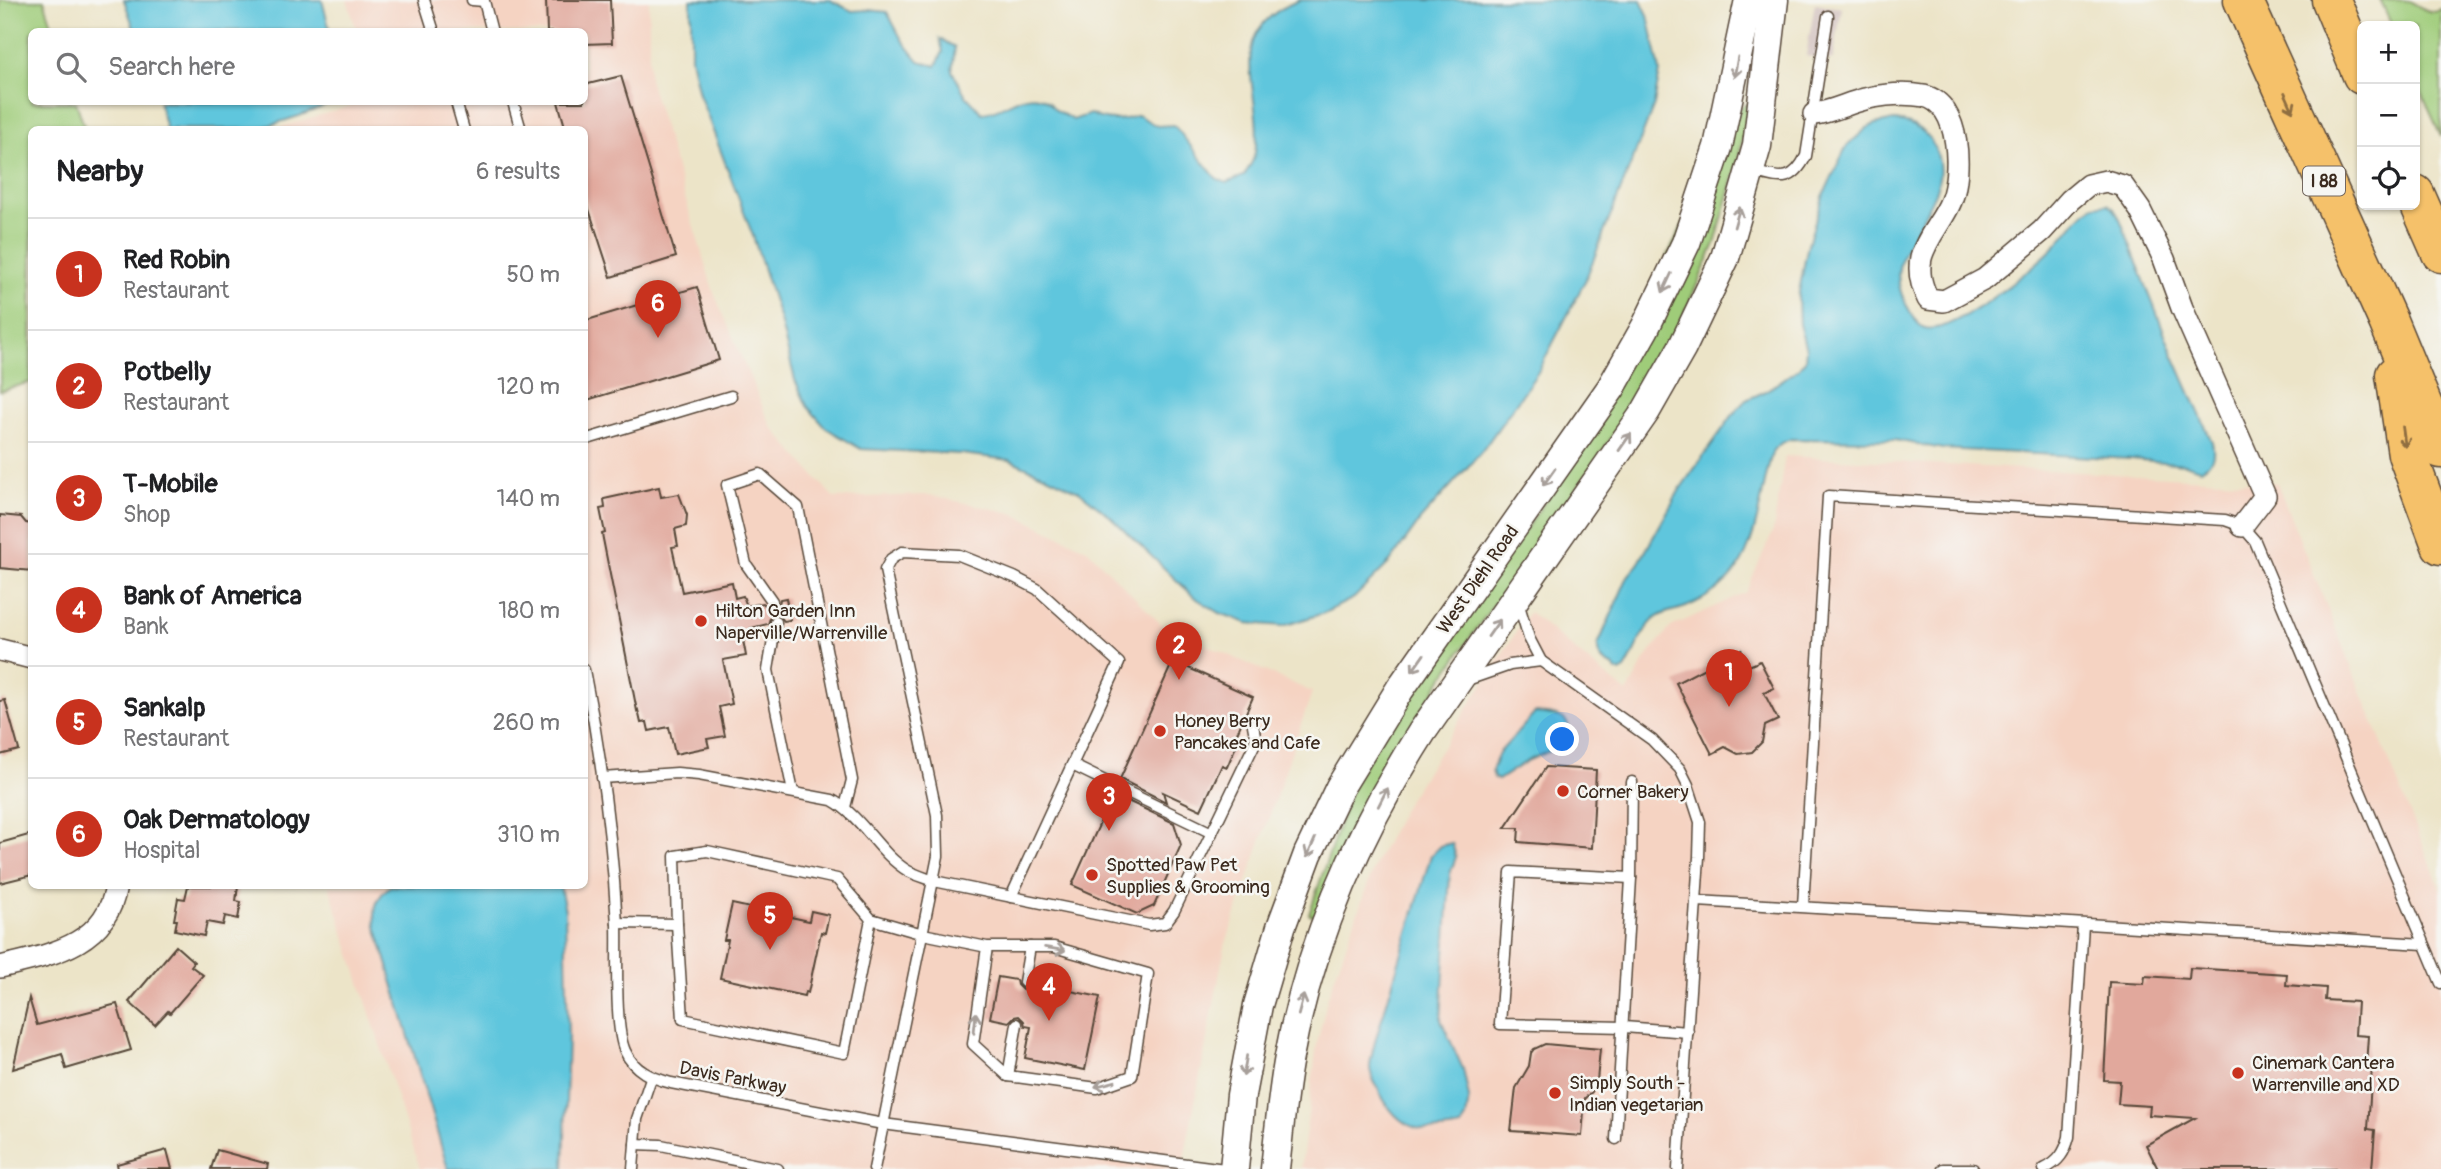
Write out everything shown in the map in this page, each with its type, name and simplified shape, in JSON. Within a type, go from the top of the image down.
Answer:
[{"type":"highway","name":"I 88","points":[[2243,0],[2388,321],[2441,449]]},
{"type":"highway","points":[[2331,0],[2357,63]]},
{"type":"highway","points":[[2420,205],[2441,253]]},
{"type":"highway","points":[[2388,321],[2407,454],[2441,545]]},
{"type":"street","name":"West Diehl Road","points":[[1234,1169],[1241,1095],[1258,1005],[1281,927],[1308,854],[1340,787],[1400,689],[1611,388],[1645,328],[1686,243],[1718,147],[1749,0]]},
{"type":"street","points":[[1275,1169],[1294,1033],[1311,973],[1338,892],[1390,782],[1455,684],[1646,411],[1682,348],[1725,258],[1757,146],[1774,0]]},
{"type":"street","points":[[1814,114],[1828,112],[1867,98],[1890,95],[1925,96],[1938,102],[1947,113],[1955,142],[1957,176],[1951,200],[1929,237],[1921,259],[1920,284],[1928,299],[1944,301],[1985,279],[2042,231],[2070,200],[2088,185],[2106,181],[2123,186],[2140,209],[2164,259],[2182,307],[2265,496],[2242,526]]},
{"type":"street","points":[[0,650],[28,658]]},
{"type":"street","points":[[0,967],[74,945],[94,931],[110,909],[115,889]]},
{"type":"lane","points":[[424,0],[433,28]]},
{"type":"lane","points":[[472,0],[484,1],[491,28]]},
{"type":"lane","points":[[1750,171],[1779,177],[1790,177],[1799,171],[1806,156],[1814,114],[1828,16]]},
{"type":"lane","points":[[457,105],[463,126]]},
{"type":"lane","points":[[514,105],[520,126]]},
{"type":"lane","points":[[588,439],[731,396]]},
{"type":"lane","points":[[772,601],[746,564],[727,485],[760,474],[798,507],[852,780],[845,807]]},
{"type":"lane","points":[[1803,906],[1828,496],[2225,520],[2242,526],[2255,541],[2441,983]]},
{"type":"lane","points":[[874,1169],[938,856],[937,815],[885,570],[891,559],[902,552],[959,555],[1014,577],[1037,589],[1119,663],[1011,897]]},
{"type":"lane","points":[[1516,597],[1526,630],[1541,661],[1652,740],[1680,769],[1700,822],[1678,1169]]},
{"type":"lane","points":[[776,622],[768,670],[793,792]]},
{"type":"lane","points":[[1455,684],[1500,668],[1541,661]]},
{"type":"lane","name":"Davis Parkway","points":[[588,696],[602,778],[617,923],[621,1031],[625,1051],[635,1066],[651,1078],[883,1124],[1225,1169]]},
{"type":"lane","points":[[602,778],[677,773],[832,800],[845,807],[891,857],[909,871],[934,881],[1149,925],[1165,923],[1174,911],[1256,741],[1253,725]]},
{"type":"lane","points":[[1072,765],[1212,833]]},
{"type":"lane","points":[[1616,1139],[1624,1027],[1632,782]]},
{"type":"lane","points":[[871,919],[844,1053],[683,1019],[675,856],[707,851],[836,879],[871,919],[923,934],[987,947],[1054,947],[1147,974],[1132,1076],[1097,1088],[1008,1076],[973,1044],[987,947]]},
{"type":"lane","points":[[1630,878],[1511,872],[1500,1024],[1624,1027],[1688,1032]]},
{"type":"lane","points":[[1697,901],[2424,944]]},
{"type":"lane","points":[[617,923],[677,924]]},
{"type":"lane","points":[[2044,1169],[2058,1160],[2069,1137],[2083,925]]},
{"type":"lane","points":[[1024,982],[1030,947]]},
{"type":"lane","points":[[1008,1076],[1017,1024]]},
{"type":"lane","points":[[632,1169],[637,1119],[651,1078]]},
{"type":"lane","points":[[635,1144],[661,1145],[778,1169]]},
{"type":"lane","points":[[1943,1169],[1973,1169]]},
{"type":"shaded area","points":[[347,0],[649,0],[649,79],[714,293],[771,426],[834,498],[929,495],[1012,513],[1087,549],[1163,626],[1312,692],[1225,946],[1182,1169],[420,1169],[330,889],[588,889],[588,126],[284,126],[354,105],[588,105],[588,28],[356,28]]},
{"type":"shaded area","points":[[1815,3],[1842,8],[1833,60],[1806,56]]},
{"type":"shaded area","points":[[1785,456],[2277,483],[2441,890],[2441,1169],[1301,1169],[1317,1044],[1328,996],[1375,864],[1404,807],[1529,612],[1627,693],[1648,655],[1671,627],[1746,592],[1773,531]]},
{"type":"green space","points":[[0,0],[44,0],[53,28],[28,28],[28,105],[77,105],[84,126],[28,126],[28,383],[0,391]]},
{"type":"green space","points":[[2380,0],[2409,1],[2428,11],[2441,10],[2441,136],[2420,89],[2420,21],[2390,21]]},
{"type":"green space","points":[[1744,105],[1748,105],[1749,109],[1737,166],[1715,244],[1672,341],[1604,449],[1467,642],[1382,769],[1341,851],[1315,916],[1309,914],[1350,792],[1366,760],[1548,497]]},
{"type":"water","points":[[124,0],[322,0],[329,28],[134,28]]},
{"type":"water","points":[[691,0],[830,0],[852,11],[887,12],[902,40],[919,61],[936,66],[943,52],[940,39],[955,47],[952,71],[966,96],[982,113],[1030,96],[1047,101],[1073,120],[1090,114],[1114,120],[1138,115],[1157,126],[1174,125],[1216,178],[1226,183],[1244,176],[1254,157],[1257,134],[1250,68],[1252,48],[1259,30],[1274,14],[1300,0],[1641,0],[1648,15],[1660,71],[1654,105],[1585,281],[1538,372],[1482,451],[1421,519],[1390,562],[1354,598],[1324,613],[1283,626],[1247,623],[1220,613],[1194,597],[1111,517],[1079,491],[1047,476],[1010,460],[962,454],[861,449],[826,428],[807,406],[795,380],[780,320],[753,236],[699,94],[691,58]]},
{"type":"water","points":[[160,105],[327,105],[267,126],[165,126]]},
{"type":"water","points":[[1890,121],[1908,123],[1918,128],[1931,141],[1938,158],[1940,174],[1936,190],[1904,252],[1899,268],[1900,291],[1918,324],[1925,328],[1938,328],[1974,310],[2032,267],[2085,212],[2094,206],[2108,204],[2120,219],[2170,347],[2212,442],[2212,458],[2201,469],[2185,464],[2132,459],[1943,449],[1895,440],[1791,439],[1773,450],[1755,527],[1737,569],[1707,596],[1656,618],[1646,629],[1625,669],[1616,671],[1601,659],[1598,645],[1628,576],[1639,563],[1680,489],[1735,412],[1746,400],[1766,391],[1798,369],[1805,360],[1806,349],[1799,324],[1798,297],[1808,244],[1824,194],[1846,147],[1867,128]]},
{"type":"water","points":[[1535,713],[1562,718],[1569,727],[1568,743],[1529,760],[1498,780],[1494,778],[1492,770],[1499,753]]},
{"type":"water","points":[[1452,843],[1456,857],[1450,874],[1441,1020],[1463,1069],[1469,1098],[1466,1118],[1461,1127],[1424,1130],[1413,1127],[1395,1115],[1374,1081],[1370,1065],[1431,855],[1440,846]]},
{"type":"water","points":[[387,889],[561,889],[565,911],[568,1034],[564,1169],[448,1169],[376,926],[375,913],[381,895]]},
{"type":"building","points":[[546,0],[610,0],[612,43],[588,44],[588,28],[547,28]]},
{"type":"building","points":[[621,76],[676,257],[611,277],[588,206],[588,126],[565,126],[559,105],[588,105],[588,84]]},
{"type":"building","points":[[697,287],[719,360],[588,400],[588,320]]},
{"type":"building","name":"Hilton Garden Inn Naperville/Warrenville","points":[[659,487],[661,497],[679,494],[687,515],[686,526],[675,529],[678,546],[672,547],[682,592],[732,582],[735,598],[743,596],[747,606],[763,603],[773,609],[779,605],[780,599],[786,598],[790,620],[784,621],[774,614],[768,624],[751,628],[751,638],[743,640],[746,656],[723,660],[732,704],[719,707],[725,736],[707,739],[709,747],[675,754],[669,727],[649,731],[647,722],[641,723],[637,711],[602,534],[605,533],[600,509],[605,508],[604,499]]},
{"type":"building","points":[[0,515],[21,517],[28,523],[28,571],[0,568]]},
{"type":"building","points":[[1741,649],[1749,666],[1760,661],[1774,688],[1764,693],[1778,720],[1765,726],[1762,742],[1752,752],[1738,754],[1725,747],[1712,754],[1676,683]]},
{"type":"building","points":[[1173,661],[1253,697],[1233,742],[1237,744],[1227,767],[1222,765],[1201,810],[1163,792],[1166,802],[1120,779]]},
{"type":"building","points":[[5,700],[19,750],[0,755],[0,701]]},
{"type":"building","name":"Corner Bakery","points":[[1546,767],[1596,770],[1592,848],[1518,842],[1519,828],[1505,828]]},
{"type":"building","points":[[1113,794],[1174,823],[1181,845],[1154,906],[1137,914],[1072,885]]},
{"type":"building","points":[[28,835],[28,876],[0,883],[0,843]]},
{"type":"building","points":[[187,889],[238,889],[236,901],[241,902],[238,919],[225,916],[223,925],[207,922],[204,936],[175,930],[178,898],[185,899]]},
{"type":"building","points":[[732,904],[809,921],[811,911],[829,915],[825,933],[821,932],[808,993],[805,992],[804,996],[720,978],[728,940],[724,940]]},
{"type":"building","points":[[176,946],[194,962],[191,966],[203,975],[170,1013],[168,1011],[155,1025],[129,1002]]},
{"type":"building","name":"Cinemark Cantera Warrenville and XD","points":[[2190,968],[2287,974],[2286,985],[2326,988],[2325,1000],[2357,1002],[2355,1035],[2368,1036],[2366,1066],[2372,1066],[2368,1129],[2375,1130],[2372,1169],[2158,1169],[2146,1145],[2195,1118],[2149,1115],[2150,1106],[2118,1104],[2120,1081],[2104,1080],[2109,982],[2144,984],[2145,976],[2189,979]]},
{"type":"building","points":[[998,977],[1016,980],[1022,990],[1032,983],[1100,997],[1085,1070],[1025,1058],[1031,1027],[1025,1026],[1019,1016],[1009,1022],[990,1018]]},
{"type":"building","points":[[29,998],[37,1025],[117,1004],[131,1050],[66,1069],[62,1054],[13,1069]]},
{"type":"building","points":[[1545,1044],[1600,1049],[1597,1081],[1592,1092],[1585,1098],[1582,1136],[1511,1131],[1516,1088],[1529,1066],[1531,1053]]},
{"type":"building","points":[[167,1150],[172,1169],[118,1169],[117,1164]]},
{"type":"building","points":[[217,1150],[268,1164],[267,1169],[211,1169]]},
{"type":"place","name":"Oak Dermatology","points":[[658,338]]},
{"type":"place","name":"Hilton Garden Inn Naperville/Warrenville","points":[[701,621]]},
{"type":"place","name":"Potbelly","points":[[1179,680]]},
{"type":"place","name":"Red Robin","points":[[1729,707]]},
{"type":"place","name":"Honey Berry Pancakes and Cafe","points":[[1160,731]]},
{"type":"place","name":"Corner Bakery","points":[[1563,791]]},
{"type":"place","name":"T-Mobile","points":[[1109,831]]},
{"type":"place","name":"Spotted Paw Pet Supplies & Grooming","points":[[1092,875]]},
{"type":"place","name":"Sankalp","points":[[770,950]]},
{"type":"place","name":"Bank of America","points":[[1049,1021]]},
{"type":"place","name":"Cinemark Cantera Warrenville and XD","points":[[2238,1073]]},
{"type":"place","name":"Simply South - Indian vegetarian","points":[[1555,1093]]}]
